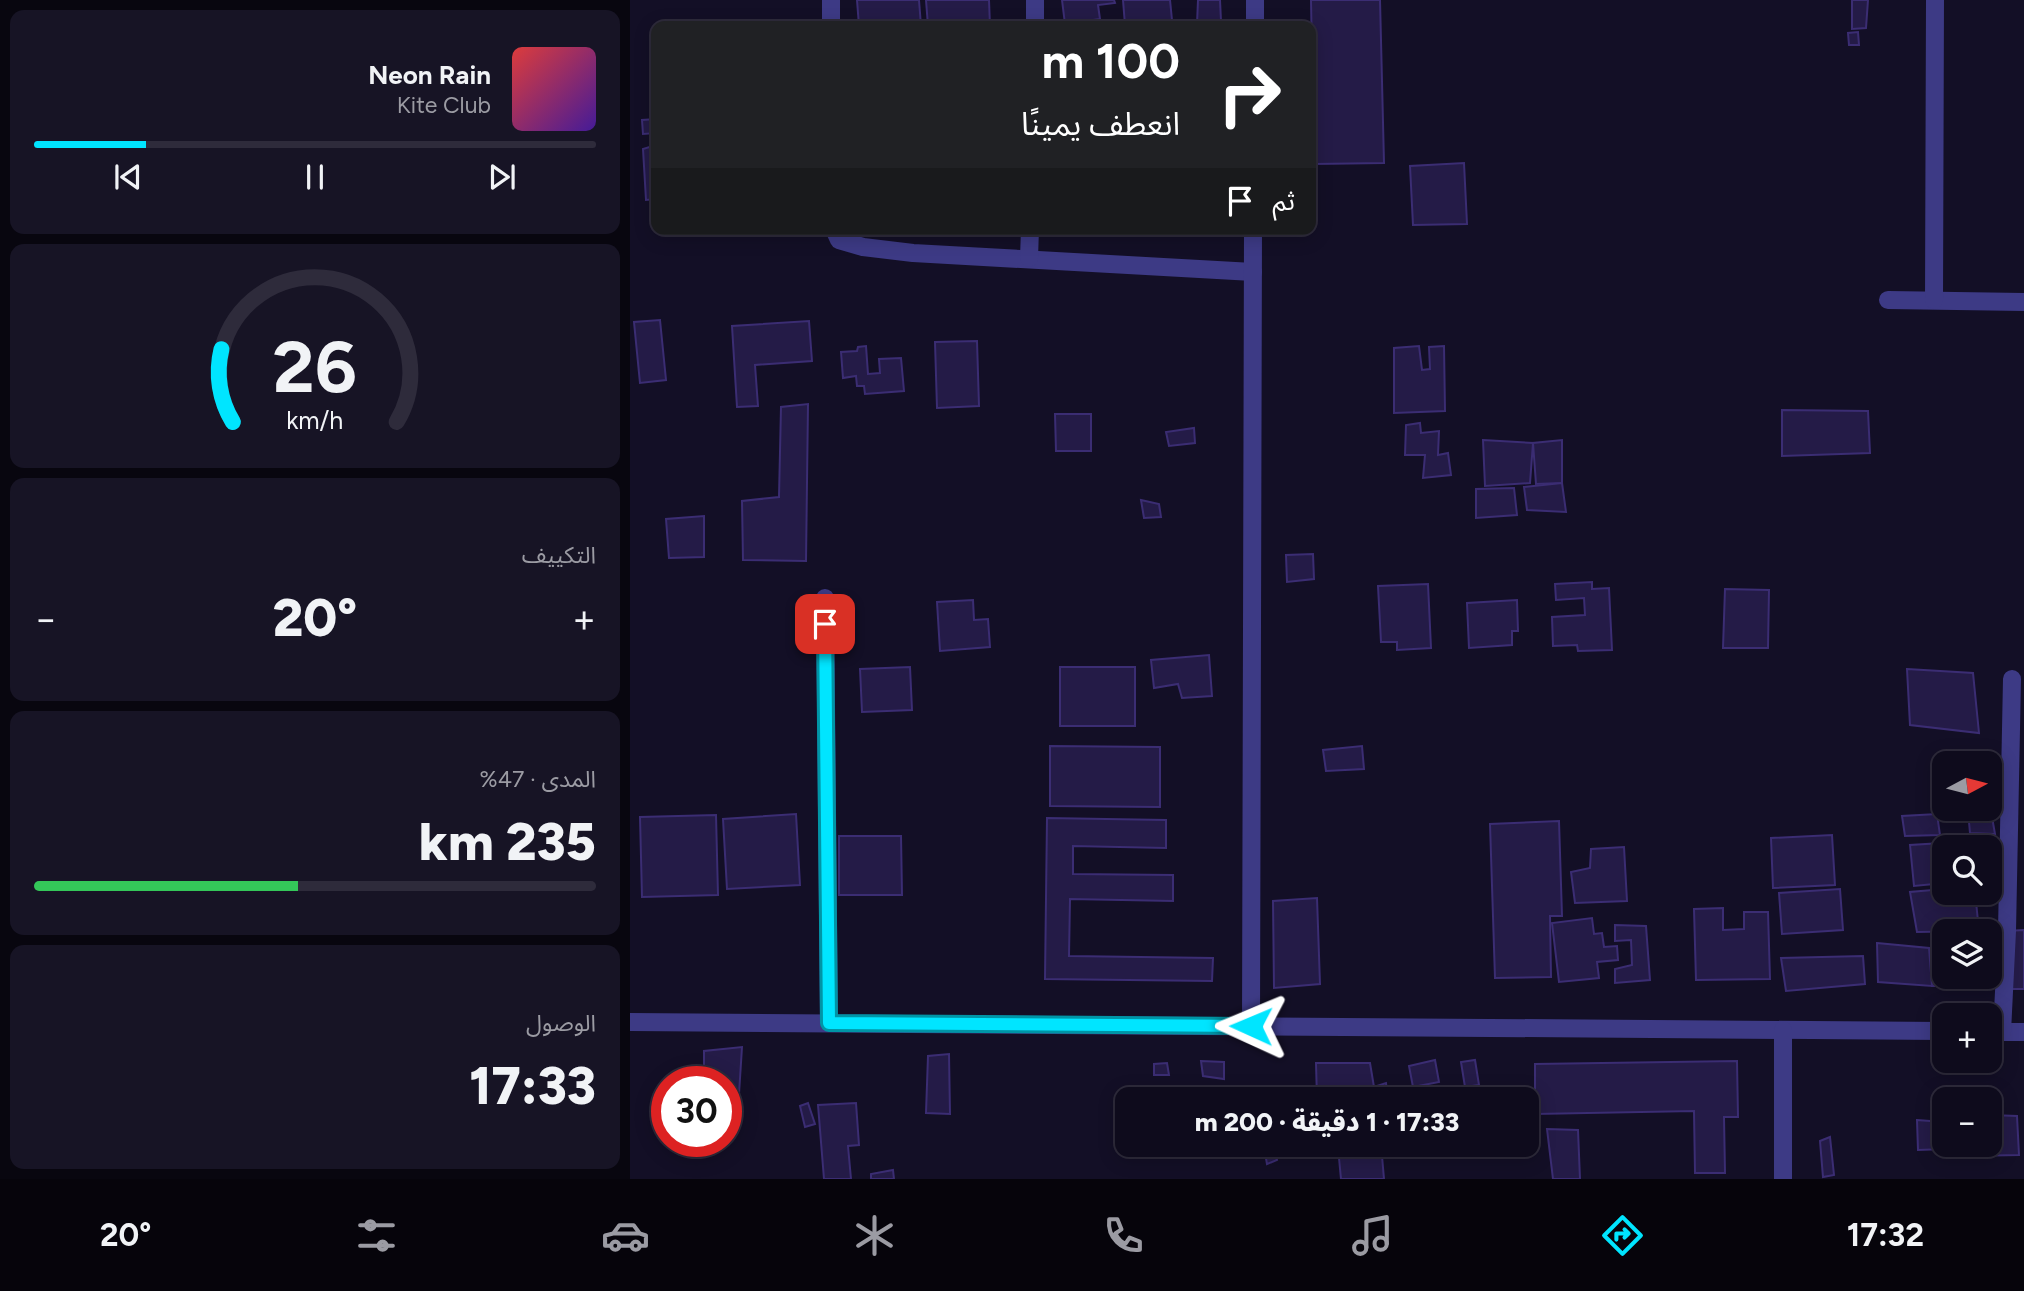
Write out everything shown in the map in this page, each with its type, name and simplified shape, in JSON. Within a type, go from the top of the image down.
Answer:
[{"type":"street","points":[[831,0],[831,21]]},
{"type":"street","points":[[1035,0],[1035,21]]},
{"type":"street","points":[[1255,0],[1255,21]]},
{"type":"street","points":[[1934,300],[1935,0]]},
{"type":"street","points":[[837,235],[839,240],[863,247],[913,253],[1253,272]]},
{"type":"street","points":[[1029,258],[1030,235]]},
{"type":"street","points":[[1251,1026],[1253,235]]},
{"type":"street","points":[[1888,300],[2024,302]]},
{"type":"street","points":[[825,598],[829,1023]]},
{"type":"street","points":[[1999,1003],[2007,931],[2012,679]]},
{"type":"street","points":[[630,1022],[1932,1031]]},
{"type":"street","points":[[1783,1030],[1783,1179]]},
{"type":"street","points":[[2002,1032],[2024,1032]]},
{"type":"building","points":[[857,0],[919,0],[921,21],[859,21]]},
{"type":"building","points":[[926,0],[989,0],[990,21],[928,21]]},
{"type":"building","points":[[1062,0],[1114,0],[1115,3],[1098,5],[1100,19],[1065,21]]},
{"type":"building","points":[[1123,0],[1170,0],[1172,20],[1125,21]]},
{"type":"building","points":[[1198,0],[1220,0],[1221,21],[1197,21]]},
{"type":"building","points":[[1311,0],[1380,0],[1384,163],[1316,164],[1316,21],[1311,21]]},
{"type":"building","points":[[1852,0],[1868,0],[1866,28],[1852,29]]},
{"type":"building","points":[[1858,32],[1859,45],[1849,45],[1848,33]]},
{"type":"building","points":[[651,119],[651,133],[643,134],[642,120]]},
{"type":"building","points":[[651,147],[651,200],[646,200],[643,149]]},
{"type":"building","points":[[1464,163],[1467,224],[1413,225],[1410,166]]},
{"type":"building","points":[[660,320],[666,380],[640,383],[634,322]]},
{"type":"building","points":[[809,321],[812,361],[755,365],[758,406],[737,407],[732,326]]},
{"type":"building","points":[[977,341],[979,406],[937,408],[935,342]]},
{"type":"building","points":[[866,346],[868,374],[880,373],[879,359],[901,358],[904,391],[865,394],[864,386],[857,386],[856,376],[843,378],[841,352],[857,351],[858,347]]},
{"type":"building","points":[[1419,346],[1422,370],[1430,369],[1429,347],[1444,346],[1445,411],[1394,413],[1394,348]]},
{"type":"building","points":[[808,404],[806,561],[743,560],[742,501],[779,497],[781,407]]},
{"type":"building","points":[[1782,410],[1868,411],[1870,453],[1782,456]]},
{"type":"building","points":[[1055,414],[1091,414],[1091,451],[1056,451]]},
{"type":"building","points":[[1420,423],[1421,433],[1439,431],[1438,455],[1448,453],[1451,475],[1423,478],[1425,455],[1405,455],[1406,425]]},
{"type":"building","points":[[1194,428],[1195,443],[1169,446],[1166,432]]},
{"type":"building","points":[[1483,440],[1533,443],[1530,483],[1485,486]]},
{"type":"building","points":[[1562,440],[1562,483],[1536,484],[1533,443]]},
{"type":"building","points":[[1562,483],[1566,512],[1527,510],[1524,487]]},
{"type":"building","points":[[1514,488],[1517,515],[1476,518],[1476,489]]},
{"type":"building","points":[[1141,500],[1159,504],[1161,517],[1144,518]]},
{"type":"building","points":[[704,516],[704,557],[669,558],[666,519]]},
{"type":"building","points":[[1313,554],[1314,579],[1287,582],[1286,555]]},
{"type":"building","points":[[1592,582],[1592,589],[1609,588],[1612,650],[1578,651],[1577,645],[1553,646],[1552,617],[1585,615],[1584,598],[1556,600],[1555,584]]},
{"type":"building","points":[[1428,584],[1431,648],[1397,650],[1397,642],[1381,642],[1378,586]]},
{"type":"building","points":[[1725,589],[1769,590],[1768,648],[1723,648]]},
{"type":"building","points":[[973,600],[974,620],[988,619],[990,647],[940,651],[937,602]]},
{"type":"building","points":[[1517,600],[1518,631],[1512,631],[1512,645],[1469,648],[1467,603]]},
{"type":"building","points":[[1209,655],[1212,696],[1182,698],[1178,684],[1154,688],[1151,660]]},
{"type":"building","points":[[910,667],[912,710],[862,712],[860,669]]},
{"type":"building","points":[[1060,667],[1135,667],[1135,726],[1060,726]]},
{"type":"building","points":[[1907,669],[1973,673],[1979,733],[1910,725]]},
{"type":"building","points":[[1050,746],[1160,747],[1160,807],[1050,806]]},
{"type":"building","points":[[1362,746],[1364,769],[1326,771],[1323,750]]},
{"type":"building","points":[[796,814],[800,885],[727,889],[723,819]]},
{"type":"building","points":[[1932,814],[1932,821],[1938,821],[1940,835],[1905,836],[1902,816]]},
{"type":"building","points":[[716,815],[718,895],[642,897],[640,817]]},
{"type":"building","points":[[1047,818],[1166,820],[1166,848],[1073,846],[1073,874],[1173,875],[1173,901],[1070,899],[1069,956],[1213,958],[1212,981],[1045,979]]},
{"type":"building","points":[[1559,821],[1562,916],[1550,916],[1551,977],[1495,978],[1490,824]]},
{"type":"building","points":[[1993,821],[1995,834],[1970,833],[1969,822]]},
{"type":"building","points":[[1832,835],[1835,885],[1773,888],[1771,838]]},
{"type":"building","points":[[839,836],[901,836],[902,895],[839,895]]},
{"type":"building","points":[[1932,844],[1932,884],[1914,886],[1910,845]]},
{"type":"building","points":[[1624,847],[1627,901],[1575,903],[1571,872],[1590,868],[1591,849]]},
{"type":"building","points":[[1840,889],[1843,930],[1782,934],[1779,893]]},
{"type":"building","points":[[1932,890],[1932,905],[1976,905],[1978,919],[1932,919],[1932,932],[1917,932],[1910,892]]},
{"type":"building","points":[[1317,898],[1320,984],[1274,988],[1273,901]]},
{"type":"building","points":[[1723,908],[1723,930],[1744,929],[1744,912],[1768,912],[1770,979],[1696,980],[1694,909]]},
{"type":"building","points":[[1592,918],[1594,934],[1602,933],[1604,947],[1617,946],[1618,960],[1597,962],[1599,978],[1559,982],[1552,923]]},
{"type":"building","points":[[1615,925],[1646,926],[1650,980],[1615,983],[1615,969],[1632,965],[1631,940],[1615,941]]},
{"type":"building","points":[[2024,930],[2024,989],[2009,989],[2007,931]]},
{"type":"building","points":[[1877,943],[1929,948],[1932,986],[1878,982]]},
{"type":"building","points":[[1863,956],[1865,984],[1786,991],[1781,958]]},
{"type":"building","points":[[742,1047],[741,1066],[704,1066],[704,1051]]},
{"type":"building","points":[[949,1054],[950,1114],[926,1113],[928,1056]]},
{"type":"building","points":[[1435,1060],[1439,1082],[1413,1087],[1409,1066]]},
{"type":"building","points":[[1475,1060],[1479,1085],[1465,1087],[1461,1062]]},
{"type":"building","points":[[1201,1061],[1224,1062],[1224,1079],[1203,1076]]},
{"type":"building","points":[[1737,1061],[1738,1117],[1724,1117],[1725,1173],[1695,1173],[1694,1111],[1539,1114],[1539,1087],[1535,1087],[1535,1064]]},
{"type":"building","points":[[1167,1063],[1169,1075],[1154,1075],[1154,1064]]},
{"type":"building","points":[[1316,1063],[1370,1063],[1374,1087],[1317,1087]]},
{"type":"building","points":[[808,1103],[815,1124],[805,1127],[800,1106]]},
{"type":"building","points":[[856,1103],[859,1145],[848,1146],[851,1179],[824,1179],[818,1105]]},
{"type":"building","points":[[2002,1115],[2017,1116],[2019,1155],[2002,1155]]},
{"type":"building","points":[[1917,1120],[1932,1121],[1932,1150],[1918,1150]]},
{"type":"building","points":[[1547,1129],[1578,1130],[1580,1179],[1553,1179]]},
{"type":"building","points":[[1830,1137],[1834,1175],[1823,1177],[1820,1141]]},
{"type":"building","points":[[1266,1157],[1276,1157],[1277,1160],[1267,1164]]},
{"type":"building","points":[[1382,1157],[1384,1179],[1341,1179],[1339,1158]]},
{"type":"building","points":[[893,1170],[894,1179],[871,1179],[871,1174]]},
{"type":"route","points":[[825,624],[829,1023],[1251,1026]]}]
